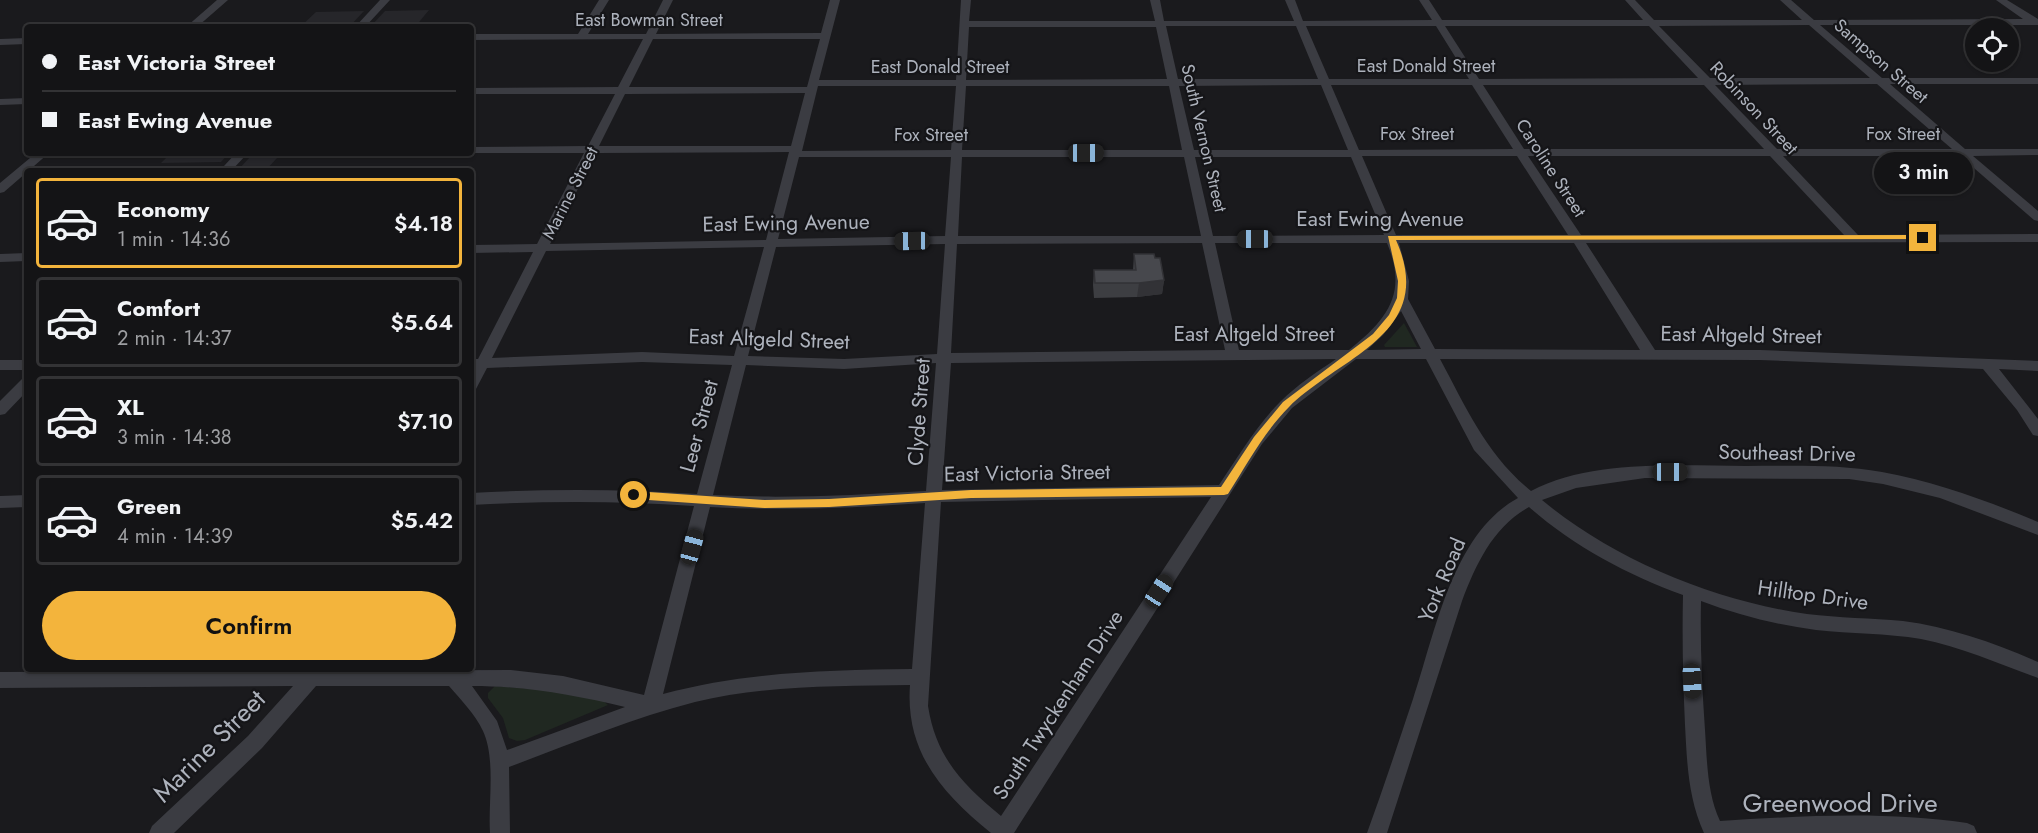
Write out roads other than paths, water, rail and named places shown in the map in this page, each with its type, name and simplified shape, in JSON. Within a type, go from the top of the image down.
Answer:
[{"type":"street","points":[[195,24],[223,0]]},
{"type":"street","points":[[363,24],[385,0]]},
{"type":"street","points":[[581,37],[604,0]]},
{"type":"street","name":"Marine Street","points":[[477,364],[542,247],[668,0]]},
{"type":"street","name":"Leer Street","points":[[653,705],[654,688],[835,0]]},
{"type":"street","name":"Clyde Street","points":[[966,0],[944,358],[920,677],[920,726],[925,743],[956,790],[1002,832]]},
{"type":"street","name":"South Vernon Street","points":[[1155,0],[1233,354]]},
{"type":"street","points":[[1290,0],[1391,238],[1400,266],[1401,298],[1474,439],[1500,471],[1530,499]]},
{"type":"street","name":"Caroline Street","points":[[1424,0],[1650,354]]},
{"type":"street","name":"Robinson Street","points":[[1630,0],[1854,238]]},
{"type":"street","name":"Sampson Street","points":[[1785,0],[2038,217]]},
{"type":"street","points":[[2001,0],[2037,23]]},
{"type":"street","points":[[966,24],[2037,23]]},
{"type":"street","name":"East Bowman Street","points":[[474,37],[826,36]]},
{"type":"street","points":[[0,42],[24,41]]},
{"type":"street","name":"East Donald Street","points":[[474,90],[623,91],[962,83],[2038,81]]},
{"type":"street","points":[[0,102],[24,101]]},
{"type":"street","name":"Fox Street","points":[[474,150],[957,153],[2038,152]]},
{"type":"street","points":[[28,168],[40,156]]},
{"type":"street","points":[[228,168],[239,156]]},
{"type":"street","points":[[0,174],[23,173]]},
{"type":"street","points":[[0,189],[23,173]]},
{"type":"street","name":"East Ewing Avenue","points":[[474,249],[951,240],[2038,237]]},
{"type":"street","points":[[0,258],[24,257]]},
{"type":"street","name":"South Twyckenham Drive","points":[[1002,832],[1257,440],[1286,404],[1377,336],[1393,316],[1401,298]]},
{"type":"street","name":"East Altgeld Street","points":[[477,364],[642,357],[844,364],[944,358],[1233,354],[1650,354],[1856,358],[2038,366]]},
{"type":"street","points":[[0,365],[24,365]]},
{"type":"street","points":[[1988,365],[2022,406],[2038,431]]},
{"type":"street","points":[[0,410],[24,385]]},
{"type":"street","name":"Southeast Drive","points":[[1530,499],[1577,482],[1626,473],[1831,472],[1881,478],[1941,492],[2038,528]]},
{"type":"street","name":"East Victoria Street","points":[[474,499],[581,494],[764,504],[829,503],[934,495],[1224,491]]},
{"type":"street","name":"Hilltop Drive","points":[[1530,499],[1581,537],[1622,560],[1734,605],[1785,618],[1928,633],[1979,647],[2038,670]]},
{"type":"street","name":"York Road","points":[[1377,833],[1438,648],[1470,562],[1492,528],[1512,510],[1530,499]]},
{"type":"street","points":[[0,502],[24,501]]},
{"type":"street","points":[[1692,590],[1692,681],[1697,764],[1702,802],[1714,832]]},
{"type":"street","points":[[0,680],[314,674],[511,678],[555,683],[653,705]]},
{"type":"street","name":"Marine Street","points":[[159,833],[255,742],[314,674]]},
{"type":"street","points":[[453,677],[488,722],[494,735],[498,762],[500,833]]},
{"type":"street","points":[[498,762],[653,705],[698,693],[763,683],[821,678],[920,677]]},
{"type":"street","name":"Greenwood Drive","points":[[1714,832],[1886,825],[1928,827],[1967,833]]}]
